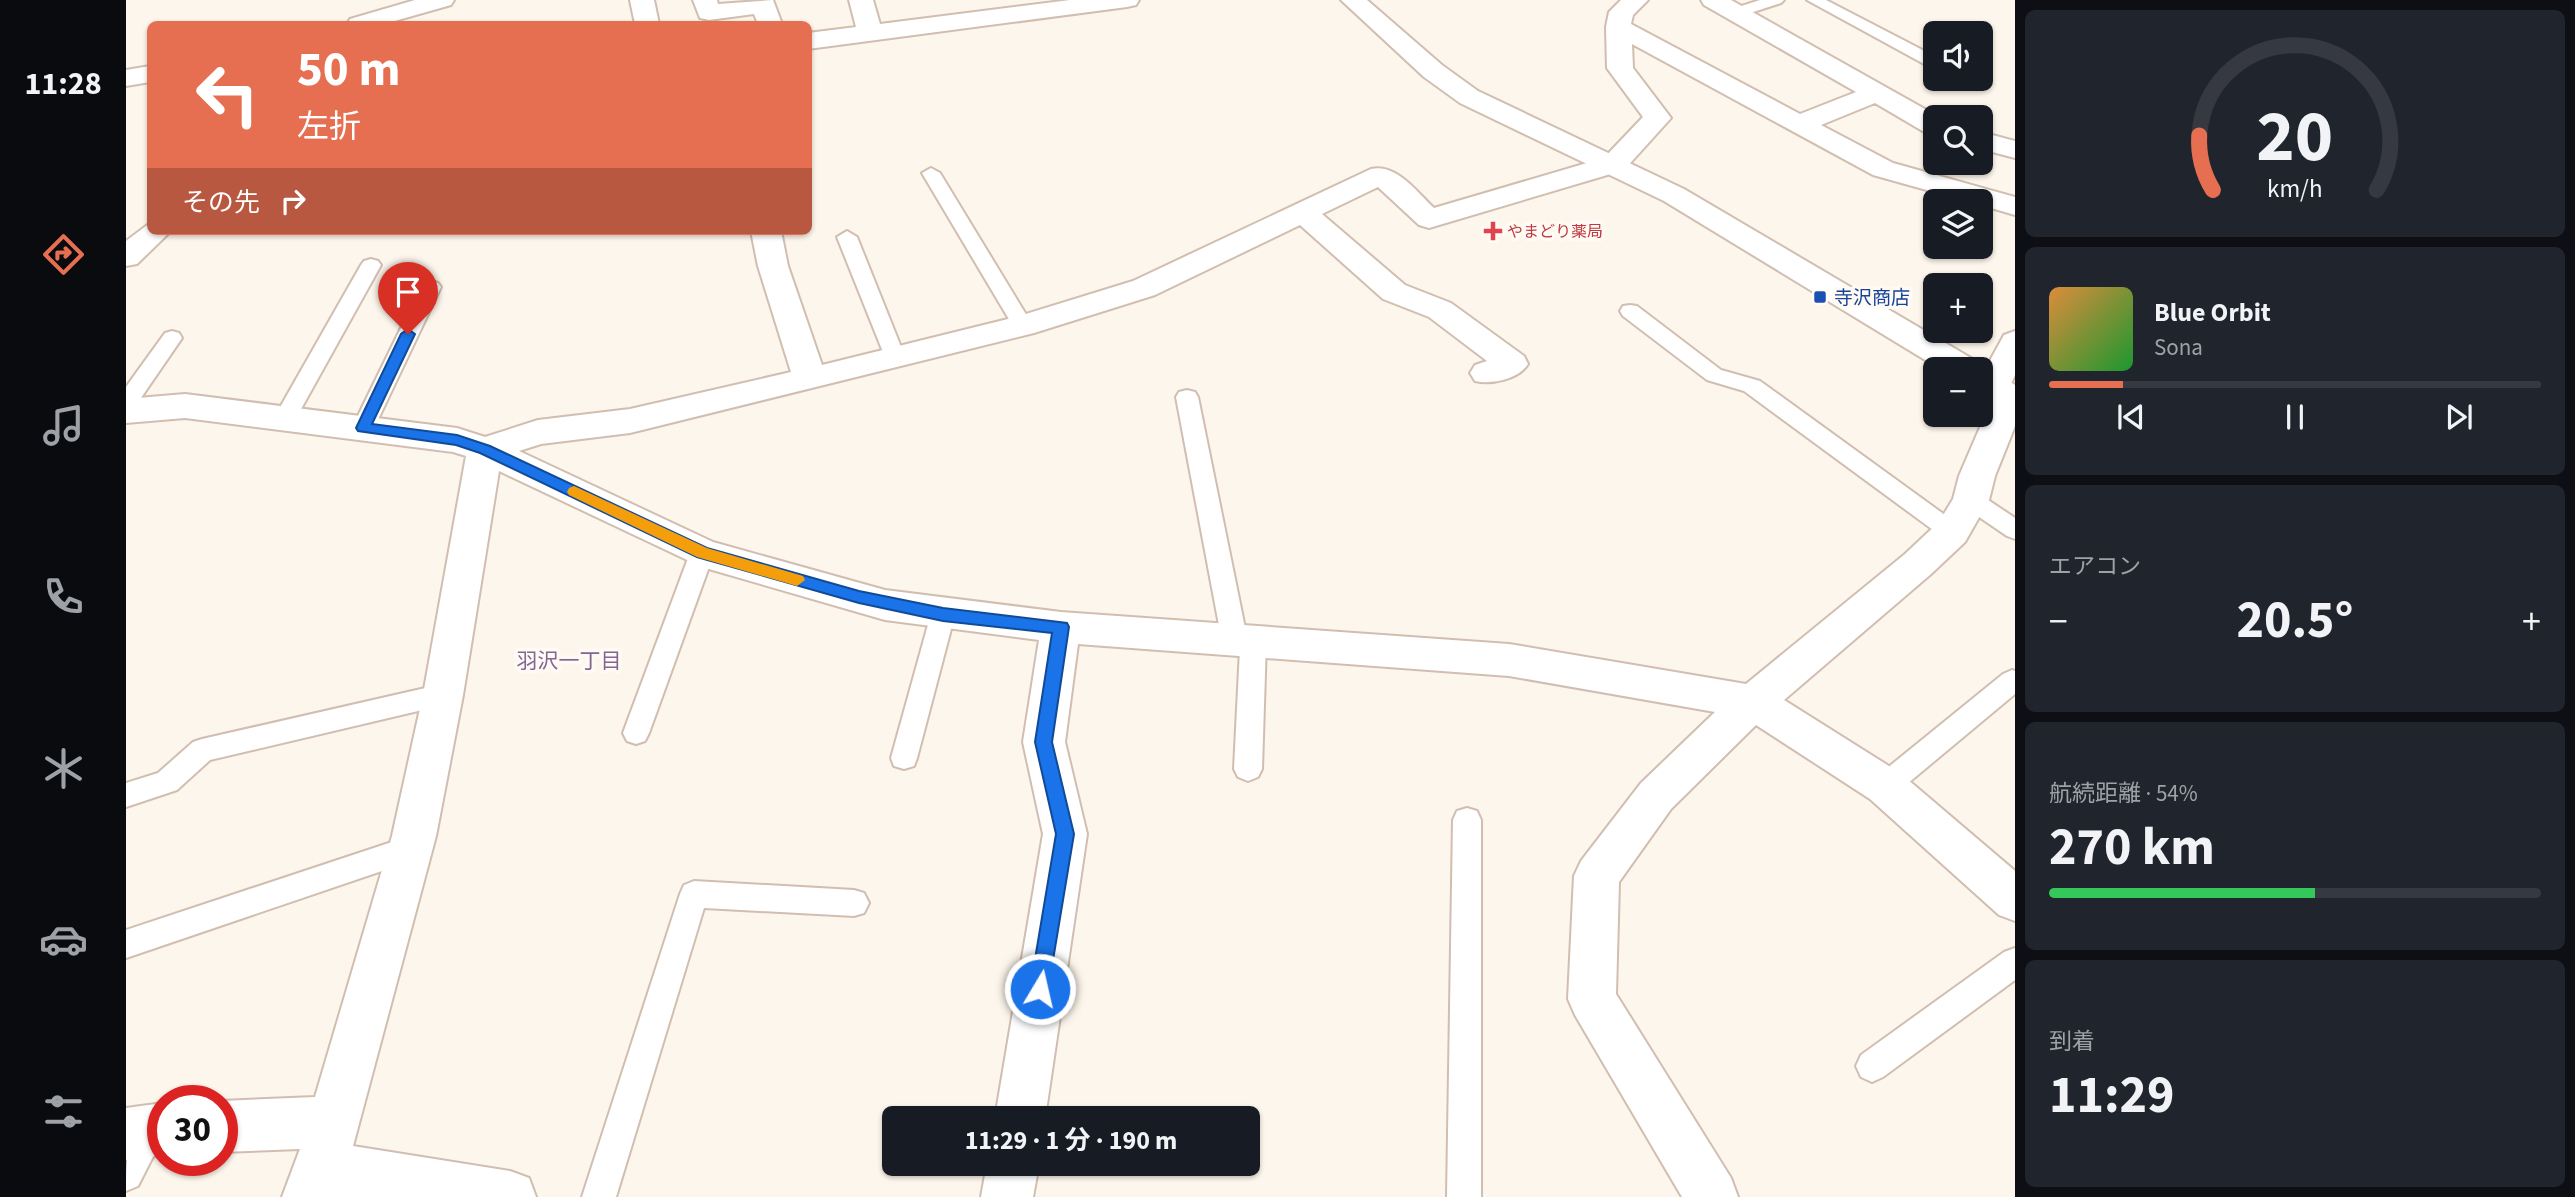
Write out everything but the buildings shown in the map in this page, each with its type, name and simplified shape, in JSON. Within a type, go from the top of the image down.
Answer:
[{"type":"street","points":[[366,21],[402,6],[442,0]]},
{"type":"street","points":[[642,0],[647,21]]},
{"type":"street","points":[[705,0],[709,13],[764,5],[769,21]]},
{"type":"street","points":[[861,0],[870,33]]},
{"type":"street","points":[[812,40],[1127,0]]},
{"type":"street","points":[[1353,0],[1433,71],[1469,97],[1674,195],[1944,357]]},
{"type":"street","points":[[485,450],[537,432],[630,421],[1023,326],[1144,288],[1381,175],[1429,219],[1614,164],[1657,118],[1620,68],[1618,26],[1621,12],[1636,0]]},
{"type":"street","points":[[1724,7],[1923,120]]},
{"type":"street","points":[[1618,26],[1883,169],[2015,206]]},
{"type":"street","points":[[126,78],[147,74]]},
{"type":"street","points":[[1799,124],[1877,93]]},
{"type":"street","points":[[1993,144],[2015,150]]},
{"type":"street","points":[[1301,211],[1394,292],[1440,310],[1512,364],[1487,373]]},
{"type":"street","points":[[126,257],[151,235]]},
{"type":"street","points":[[767,235],[773,266],[810,379]]},
{"type":"street","points":[[1713,1197],[1592,999],[1597,876],[1656,796],[1753,702],[1952,532],[1972,500],[2015,342]]},
{"type":"street","points":[[127,411],[186,406],[457,440],[485,450],[702,552],[885,605],[1061,627],[1509,660],[1753,702],[1885,786],[2015,900]]},
{"type":"street","points":[[320,1162],[410,849],[443,695],[485,450]]},
{"type":"street","points":[[1022,1106],[1065,834],[1044,742],[1061,627]]},
{"type":"street","points":[[238,1132],[320,1162],[510,1197]]},
{"type":"street","points":[[1007,1197],[1011,1176]]},
{"type":"lane","points":[[1724,7],[1776,0]]},
{"type":"lane","points":[[1815,0],[1866,28],[1883,33],[1923,56]]},
{"type":"lane","points":[[931,173],[1023,326]]},
{"type":"lane","points":[[847,237],[895,357]]},
{"type":"lane","points":[[285,418],[371,265]]},
{"type":"lane","points":[[363,428],[430,286]]},
{"type":"lane","points":[[1630,312],[1714,375],[1752,386],[1952,532]]},
{"type":"lane","points":[[127,411],[172,338]]},
{"type":"lane","points":[[1187,397],[1244,641],[1248,769]]},
{"type":"lane","points":[[1972,500],[2015,530]]},
{"type":"lane","points":[[636,733],[702,552]]},
{"type":"lane","points":[[904,758],[943,614]]},
{"type":"lane","points":[[1885,786],[2012,681]]},
{"type":"lane","points":[[126,795],[167,782],[202,750],[443,695]]},
{"type":"lane","points":[[1464,1197],[1468,820]]},
{"type":"lane","points":[[126,944],[410,849]]},
{"type":"lane","points":[[599,1197],[694,894],[854,903]]},
{"type":"lane","points":[[1872,1066],[2015,962]]},
{"type":"lane","points":[[126,1174],[146,1130]]},
{"type":"slow traffic","points":[[574,492],[702,552],[797,580]]},
{"type":"place","name":"やまどり薬局","points":[[1493,231]]},
{"type":"place","name":"寺沢商店","points":[[1820,297]]},
{"type":"district","name":"羽沢一丁目","points":[[569,661]]},
{"type":"route","points":[[408,334],[363,428],[457,440],[485,450],[702,552],[885,605],[1061,627],[1044,742],[1065,834],[1040,989]]}]
